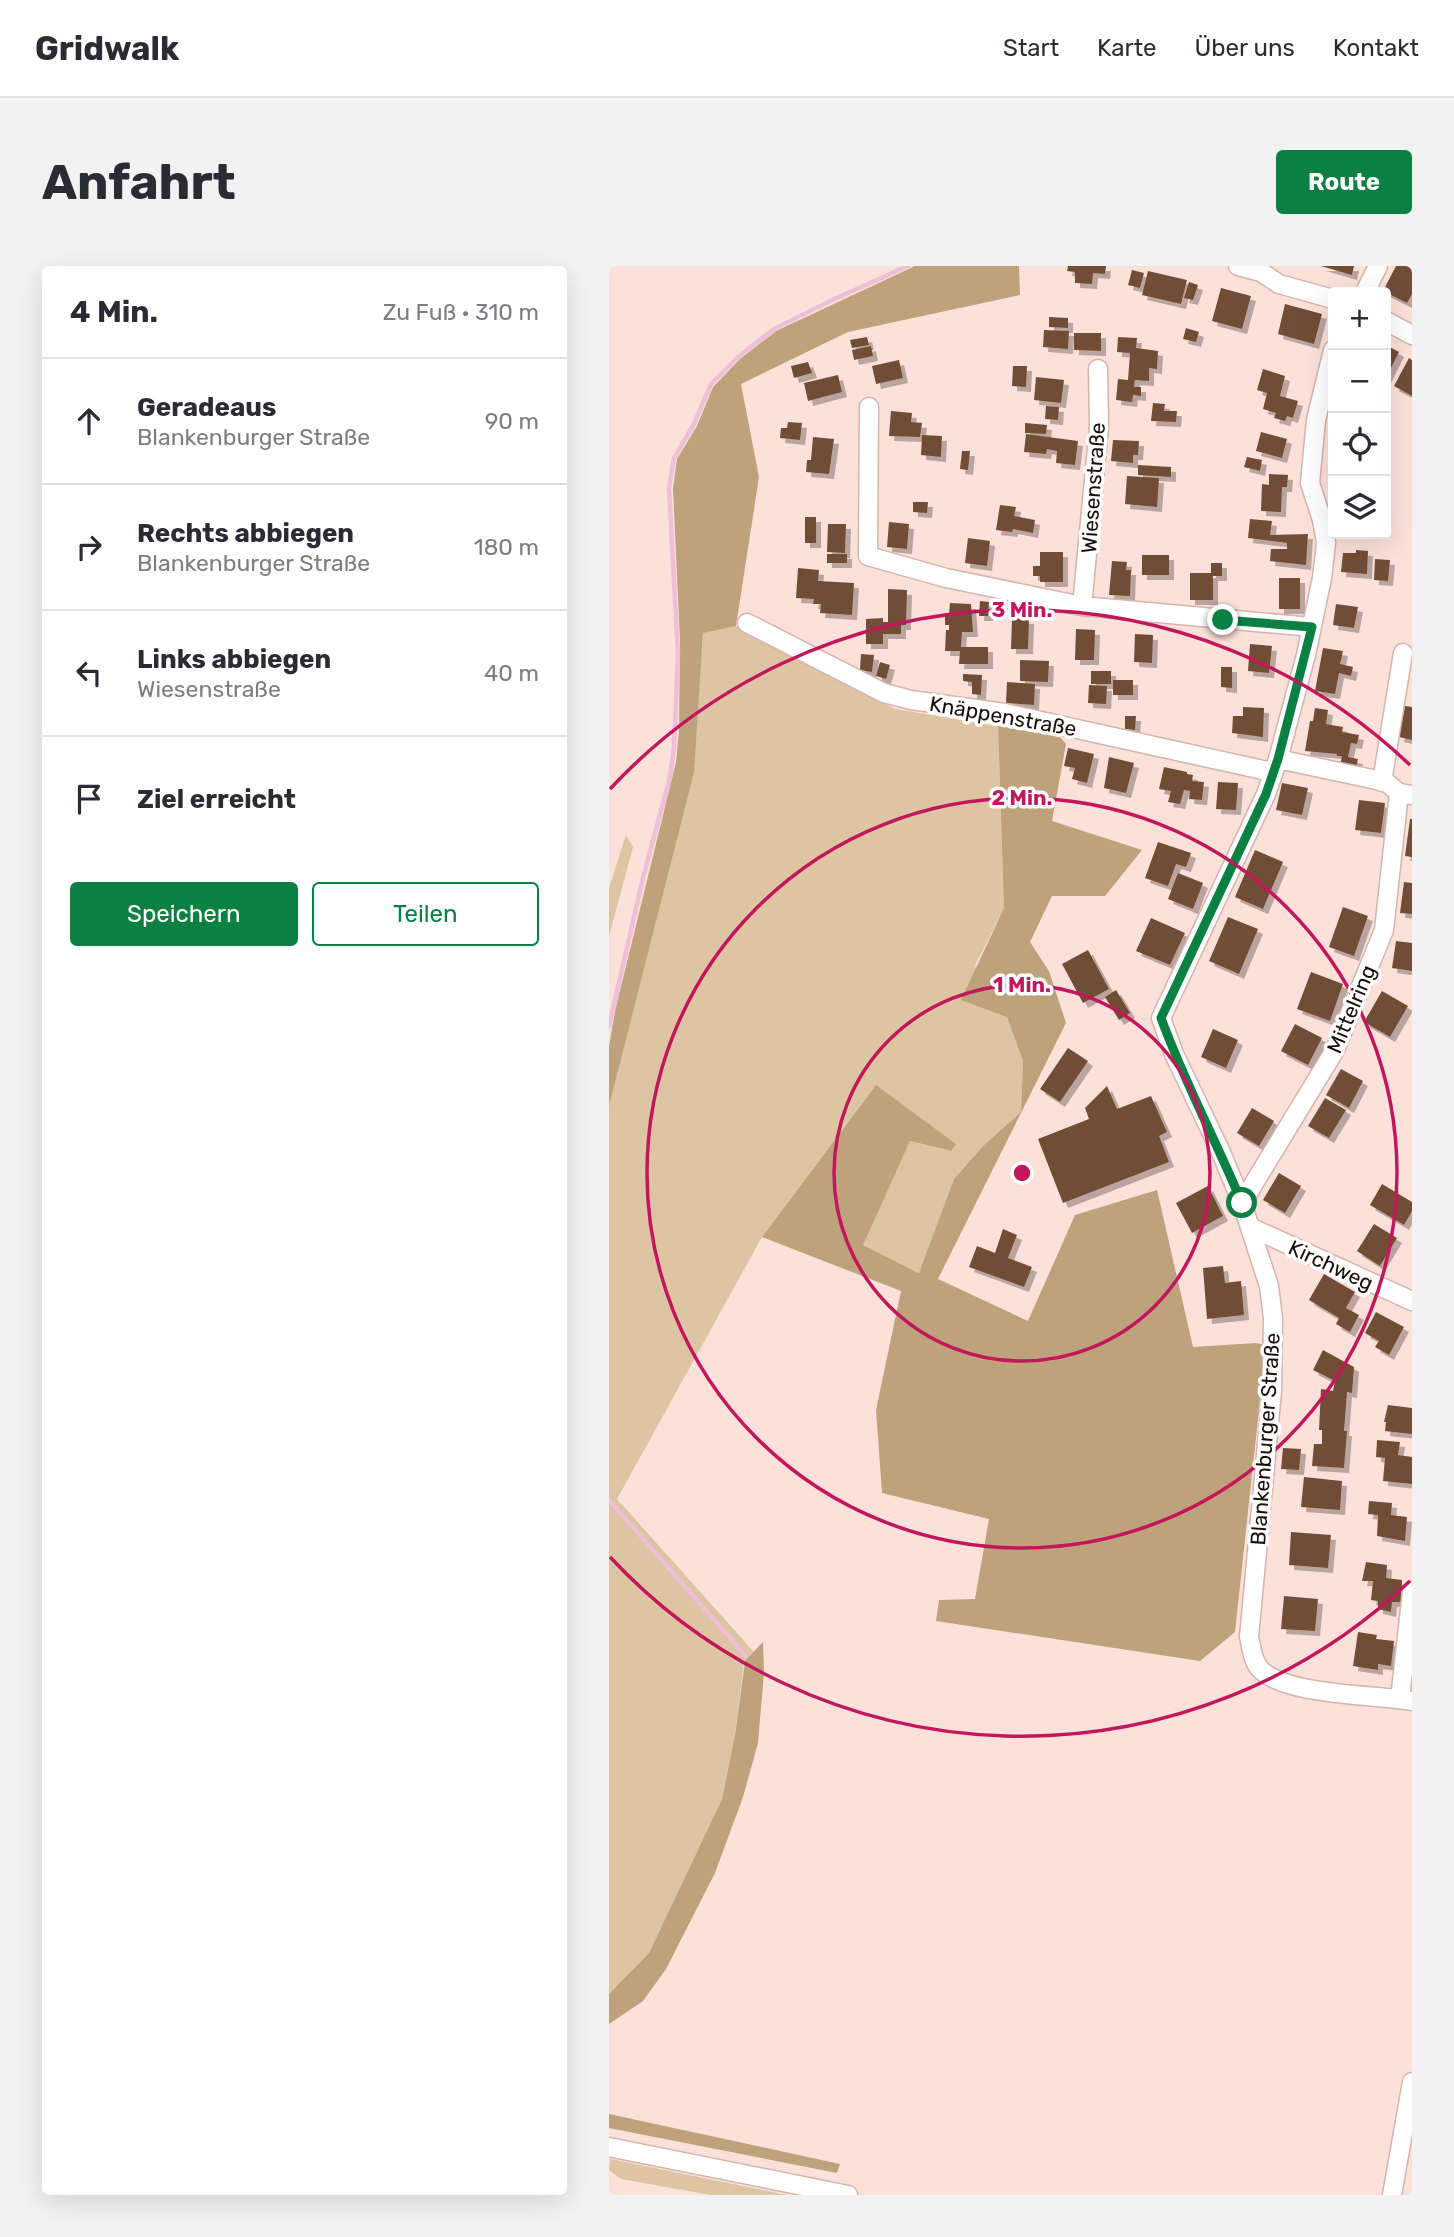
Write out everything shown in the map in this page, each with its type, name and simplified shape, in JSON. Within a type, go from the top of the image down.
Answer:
[{"type":"street","points":[[1238,266],[1261,272],[1279,284],[1328,298]]},
{"type":"street","points":[[1368,287],[1378,266]]},
{"type":"street","points":[[1391,324],[1412,335]]},
{"type":"street","name":"Wiesenstraße","points":[[1082,606],[1099,427],[1098,369]]},
{"type":"street","name":"Blankenburger Straße","points":[[1328,371],[1316,420],[1310,483],[1326,543],[1312,627],[1266,794],[1161,1018],[1174,1054],[1242,1203],[1269,1286],[1273,1318],[1272,1391],[1249,1637],[1258,1667],[1276,1681],[1304,1688],[1406,1700]]},
{"type":"street","points":[[869,407],[868,556],[946,578],[1082,606],[1312,627]]},
{"type":"street","name":"Knäppenstraße","points":[[747,623],[884,694],[1005,713],[1275,766],[1386,782],[1406,794]]},
{"type":"street","points":[[1382,782],[1403,653]]},
{"type":"street","name":"Mittelring","points":[[1242,1203],[1335,1050],[1384,930],[1406,794]]},
{"type":"street","name":"Kirchweg","points":[[1250,1227],[1412,1301]]},
{"type":"street","points":[[1406,1700],[1412,1591]]},
{"type":"street","points":[[1392,2195],[1412,2082]]},
{"type":"street","points":[[609,2147],[848,2195]]},
{"type":"shaded area","points":[[915,266],[1019,266],[1020,295],[848,332],[741,384],[759,477],[736,626],[703,633],[694,772],[609,1106],[609,1046],[616,1007],[676,762],[680,640],[673,489],[677,459],[697,426],[713,387],[740,359],[776,331]]},
{"type":"shaded area","points":[[736,626],[895,709],[998,726],[1004,908],[975,966],[1007,1017],[1023,1061],[1021,1112],[983,1146],[954,1179],[920,1273],[862,1245],[910,1141],[950,1151],[876,1085],[762,1237],[617,1499],[754,1652],[744,1662],[735,1735],[722,1799],[649,1953],[609,1994],[609,1106],[702,651],[703,632]]},
{"type":"shaded area","points":[[998,726],[1060,737],[1066,744],[1052,821],[1142,850],[1105,896],[1052,896],[1030,942],[1049,971],[1066,1023],[938,1279],[1028,1321],[1075,1215],[1157,1190],[1193,1347],[1256,1343],[1266,1345],[1235,1632],[1200,1661],[936,1621],[939,1600],[975,1599],[989,1519],[882,1493],[876,1410],[901,1291],[762,1237],[876,1085],[956,1144],[951,1151],[910,1141],[863,1245],[919,1273],[954,1179],[983,1146],[1021,1112],[1023,1061],[1007,1017],[961,1000],[1004,908]]},
{"type":"shaded area","points":[[626,835],[633,847],[609,936],[609,888]]},
{"type":"shaded area","points":[[763,1642],[764,1673],[758,1743],[743,1797],[715,1873],[666,1969],[643,2001],[609,2024],[609,1994],[649,1953],[722,1799],[735,1735],[745,1661]]},
{"type":"shaded area","points":[[609,2114],[840,2164],[837,2173],[609,2128]]},
{"type":"shaded area","points":[[610,2159],[787,2195],[711,2195],[621,2179],[609,2170]]},
{"type":"building","points":[[1068,266],[1106,266],[1105,274],[1093,273],[1092,284],[1075,283],[1075,272],[1067,271]]},
{"type":"building","points":[[1321,266],[1354,266],[1352,275]]},
{"type":"building","points":[[1396,266],[1412,266],[1412,294],[1407,303],[1391,295],[1391,287],[1385,287]]},
{"type":"building","points":[[1132,270],[1144,273],[1140,288],[1128,285]]},
{"type":"building","points":[[1148,271],[1187,280],[1181,304],[1142,295]]},
{"type":"building","points":[[1189,282],[1198,285],[1193,300],[1184,298]]},
{"type":"building","points":[[1221,288],[1251,296],[1242,329],[1212,321]]},
{"type":"building","points":[[1285,304],[1322,314],[1314,344],[1278,334]]},
{"type":"building","points":[[1049,317],[1068,318],[1068,328],[1049,327]]},
{"type":"building","points":[[1186,328],[1199,332],[1196,342],[1183,339]]},
{"type":"building","points":[[1044,330],[1069,331],[1068,349],[1043,347]]},
{"type":"building","points":[[1074,333],[1101,333],[1101,351],[1074,350]]},
{"type":"building","points":[[867,337],[869,345],[852,348],[850,340]]},
{"type":"building","points":[[1118,337],[1137,338],[1136,348],[1158,351],[1157,369],[1149,368],[1149,381],[1135,380],[1134,387],[1141,387],[1141,396],[1133,395],[1132,402],[1116,400],[1118,379],[1128,380],[1130,353],[1117,352]]},
{"type":"building","points":[[871,346],[873,356],[854,360],[852,350]]},
{"type":"building","points":[[1391,348],[1399,352],[1391,368]]},
{"type":"building","points":[[1409,358],[1412,360],[1412,396],[1394,386]]},
{"type":"building","points":[[899,360],[903,378],[876,384],[872,366]]},
{"type":"building","points":[[808,362],[812,373],[794,378],[791,366]]},
{"type":"building","points":[[1013,366],[1027,366],[1026,387],[1012,386]]},
{"type":"building","points":[[1263,369],[1285,376],[1280,396],[1298,401],[1293,418],[1287,416],[1285,421],[1274,418],[1276,413],[1263,409],[1267,393],[1257,390]]},
{"type":"building","points":[[838,375],[842,392],[808,401],[804,383]]},
{"type":"building","points":[[1036,377],[1064,380],[1061,403],[1034,400]]},
{"type":"building","points":[[1153,403],[1165,404],[1164,411],[1177,411],[1176,422],[1151,421]]},
{"type":"building","points":[[1046,406],[1059,407],[1058,420],[1045,419]]},
{"type":"building","points":[[891,411],[912,413],[911,422],[922,423],[920,437],[889,436]]},
{"type":"building","points":[[788,422],[802,423],[800,440],[780,438],[781,428],[787,428]]},
{"type":"building","points":[[1025,423],[1047,425],[1046,434],[1025,433]]},
{"type":"building","points":[[1261,432],[1287,439],[1282,458],[1256,451]]},
{"type":"building","points":[[1026,434],[1078,441],[1075,465],[1056,463],[1057,451],[1047,449],[1046,454],[1024,452]]},
{"type":"building","points":[[922,435],[942,436],[941,457],[921,455]]},
{"type":"building","points":[[813,437],[834,439],[829,474],[806,472],[807,460],[811,460]]},
{"type":"building","points":[[1113,440],[1139,441],[1138,455],[1133,455],[1133,463],[1111,461]]},
{"type":"building","points":[[962,451],[970,451],[968,470],[960,469]]},
{"type":"building","points":[[1247,457],[1262,460],[1260,471],[1244,467]]},
{"type":"building","points":[[1138,465],[1171,467],[1171,477],[1138,475]]},
{"type":"building","points":[[1269,474],[1288,475],[1287,487],[1282,487],[1281,512],[1261,511],[1262,484],[1269,485]]},
{"type":"building","points":[[1127,476],[1159,478],[1157,507],[1125,504]]},
{"type":"building","points":[[913,502],[928,502],[927,513],[913,512]]},
{"type":"building","points":[[1000,505],[1016,507],[1014,516],[1035,520],[1033,533],[1013,529],[1012,532],[996,530]]},
{"type":"building","points":[[805,517],[816,517],[816,543],[805,543]]},
{"type":"building","points":[[1250,519],[1272,521],[1270,535],[1308,534],[1306,565],[1270,561],[1271,549],[1287,549],[1287,543],[1248,538]]},
{"type":"building","points":[[889,522],[909,524],[907,549],[887,547]]},
{"type":"building","points":[[828,524],[846,524],[845,553],[827,552]]},
{"type":"building","points":[[968,538],[990,541],[987,566],[965,563]]},
{"type":"building","points":[[1356,550],[1368,551],[1367,574],[1341,572],[1343,553],[1356,553]]},
{"type":"building","points":[[1040,552],[1063,552],[1063,582],[1040,582],[1040,576],[1033,576],[1033,566],[1040,566]]},
{"type":"building","points":[[827,554],[847,554],[847,563],[827,563]]},
{"type":"building","points":[[1142,555],[1169,555],[1169,575],[1142,575]]},
{"type":"building","points":[[1375,559],[1390,560],[1388,581],[1374,580]]},
{"type":"building","points":[[1112,561],[1127,562],[1126,570],[1131,570],[1130,596],[1109,595]]},
{"type":"building","points":[[1211,563],[1222,563],[1222,576],[1213,576],[1213,600],[1190,600],[1190,573],[1211,573]]},
{"type":"building","points":[[798,568],[819,570],[818,581],[854,583],[852,615],[820,613],[821,604],[813,604],[814,599],[796,598]]},
{"type":"building","points":[[1279,578],[1300,578],[1300,609],[1279,609]]},
{"type":"building","points":[[888,589],[907,590],[906,625],[901,625],[901,634],[883,634],[883,644],[866,644],[866,619],[883,618],[883,622],[888,622]]},
{"type":"building","points":[[980,601],[989,602],[988,616],[979,616]]},
{"type":"building","points":[[950,603],[971,604],[973,632],[962,632],[961,647],[988,647],[988,664],[959,664],[960,651],[945,651],[946,630],[949,630],[949,625],[945,625],[945,614],[949,614]]},
{"type":"building","points":[[1336,604],[1358,607],[1354,628],[1333,625]]},
{"type":"building","points":[[1012,618],[1029,619],[1028,649],[1011,649]]},
{"type":"building","points":[[1076,629],[1095,630],[1094,660],[1075,660]]},
{"type":"building","points":[[1135,634],[1153,635],[1152,663],[1134,662]]},
{"type":"building","points":[[1250,644],[1272,646],[1269,673],[1248,671]]},
{"type":"building","points":[[1323,648],[1343,651],[1340,664],[1353,667],[1351,676],[1339,673],[1335,694],[1315,691]]},
{"type":"building","points":[[861,654],[874,655],[872,672],[860,670]]},
{"type":"building","points":[[1020,660],[1049,661],[1048,682],[1020,681]]},
{"type":"building","points":[[880,662],[890,665],[886,679],[876,676]]},
{"type":"building","points":[[1221,667],[1232,667],[1232,688],[1221,687]]},
{"type":"building","points":[[1091,671],[1111,671],[1111,684],[1091,684]]},
{"type":"building","points":[[963,674],[982,675],[981,695],[972,694],[972,682],[963,681]]},
{"type":"building","points":[[1113,680],[1133,680],[1133,695],[1113,695]]},
{"type":"building","points":[[1007,682],[1035,684],[1034,705],[1006,703]]},
{"type":"building","points":[[1089,685],[1107,686],[1106,704],[1088,703]]},
{"type":"building","points":[[1405,706],[1412,707],[1412,740],[1399,737]]},
{"type":"building","points":[[1243,707],[1264,708],[1263,737],[1232,733],[1233,716],[1243,716]]},
{"type":"building","points":[[1315,708],[1328,710],[1326,724],[1343,727],[1342,732],[1359,735],[1357,744],[1351,743],[1348,757],[1358,759],[1356,768],[1340,766],[1342,756],[1337,754],[1305,751]]},
{"type":"building","points":[[1125,716],[1136,716],[1135,730],[1125,729]]},
{"type":"building","points":[[1068,748],[1094,754],[1087,783],[1072,779],[1075,768],[1064,766]]},
{"type":"building","points":[[1109,757],[1134,763],[1126,793],[1104,788]]},
{"type":"building","points":[[1164,767],[1187,772],[1193,775],[1192,781],[1204,782],[1202,800],[1189,799],[1190,791],[1184,790],[1180,804],[1168,802],[1171,791],[1159,789]]},
{"type":"building","points":[[1218,782],[1238,783],[1236,810],[1216,809]]},
{"type":"building","points":[[1282,783],[1308,788],[1302,815],[1276,810]]},
{"type":"building","points":[[1359,800],[1385,803],[1381,833],[1355,830]]},
{"type":"building","points":[[1412,819],[1412,857],[1405,856]]},
{"type":"building","points":[[1158,842],[1191,853],[1186,867],[1176,864],[1168,886],[1145,878]]},
{"type":"building","points":[[1255,850],[1283,862],[1263,909],[1235,897]]},
{"type":"building","points":[[1178,873],[1203,883],[1193,909],[1168,899]]},
{"type":"building","points":[[1404,882],[1412,883],[1412,914],[1400,913]]},
{"type":"building","points":[[1343,907],[1368,916],[1354,956],[1329,947]]},
{"type":"building","points":[[1228,917],[1258,929],[1239,974],[1209,961]]},
{"type":"building","points":[[1151,918],[1185,933],[1170,965],[1136,951]]},
{"type":"building","points":[[1396,941],[1412,943],[1412,971],[1392,968]]},
{"type":"building","points":[[1088,950],[1109,989],[1083,1003],[1062,964]]},
{"type":"building","points":[[1311,972],[1343,984],[1330,1021],[1297,1009]]},
{"type":"building","points":[[1116,990],[1130,1013],[1119,1020],[1105,997]]},
{"type":"building","points":[[1382,991],[1408,1006],[1390,1037],[1364,1022]]},
{"type":"building","points":[[1295,1024],[1322,1038],[1308,1065],[1281,1051]]},
{"type":"building","points":[[1213,1029],[1238,1040],[1226,1068],[1201,1057]]},
{"type":"building","points":[[1068,1048],[1088,1061],[1060,1102],[1040,1089]]},
{"type":"building","points":[[1341,1069],[1363,1081],[1349,1108],[1326,1095]]},
{"type":"building","points":[[1107,1086],[1117,1109],[1151,1096],[1167,1132],[1159,1136],[1169,1162],[1063,1203],[1038,1139],[1089,1119],[1085,1108]]},
{"type":"building","points":[[1325,1098],[1346,1110],[1329,1138],[1308,1126]]},
{"type":"building","points":[[1252,1108],[1274,1121],[1259,1146],[1237,1133]]},
{"type":"building","points":[[1279,1173],[1301,1186],[1285,1213],[1263,1200]]},
{"type":"building","points":[[1382,1184],[1412,1202],[1412,1211],[1404,1225],[1370,1205]]},
{"type":"building","points":[[1208,1186],[1223,1216],[1192,1233],[1176,1203]]},
{"type":"building","points":[[1374,1224],[1397,1238],[1380,1266],[1357,1251]]},
{"type":"building","points":[[1003,1229],[1017,1235],[1008,1258],[1032,1267],[1024,1287],[969,1267],[977,1246],[995,1253]]},
{"type":"building","points":[[1223,1266],[1225,1283],[1241,1281],[1244,1315],[1207,1319],[1203,1268]]},
{"type":"building","points":[[1324,1274],[1355,1292],[1346,1308],[1359,1315],[1350,1332],[1336,1324],[1339,1318],[1309,1300]]},
{"type":"building","points":[[1376,1312],[1404,1327],[1389,1355],[1375,1347],[1379,1341],[1365,1333]]},
{"type":"building","points":[[1323,1350],[1354,1367],[1352,1393],[1347,1392],[1344,1468],[1312,1466],[1314,1444],[1322,1444],[1322,1430],[1319,1430],[1321,1389],[1333,1391],[1335,1381],[1313,1370]]},
{"type":"building","points":[[1388,1405],[1412,1408],[1412,1434],[1385,1431]]},
{"type":"building","points":[[1377,1440],[1400,1442],[1398,1455],[1412,1457],[1412,1484],[1383,1481],[1385,1458],[1376,1457]]},
{"type":"building","points":[[1283,1448],[1301,1449],[1299,1470],[1281,1469]]},
{"type":"building","points":[[1304,1477],[1342,1481],[1340,1510],[1301,1507]]},
{"type":"building","points":[[1369,1501],[1392,1503],[1391,1515],[1407,1517],[1405,1541],[1377,1536],[1378,1515],[1368,1514]]},
{"type":"building","points":[[1291,1532],[1331,1535],[1328,1568],[1289,1565]]},
{"type":"building","points":[[1366,1562],[1387,1565],[1386,1578],[1402,1580],[1401,1602],[1392,1602],[1391,1612],[1378,1609],[1378,1601],[1371,1600],[1373,1581],[1362,1581]]},
{"type":"building","points":[[1284,1596],[1318,1599],[1315,1631],[1281,1629]]},
{"type":"building","points":[[1358,1632],[1377,1635],[1376,1639],[1394,1641],[1391,1666],[1378,1664],[1378,1670],[1353,1666]]},
{"type":"waterway","points":[[609,1026],[643,878],[670,777],[674,747],[678,655],[669,488],[674,458],[693,426],[711,384],[739,356],[774,329],[908,266]]},
{"type":"waterway","points":[[609,1500],[745,1655]]},
{"type":"route","points":[[1223,620],[1312,627],[1278,759],[1266,794],[1161,1018],[1174,1054],[1242,1203]]}]
